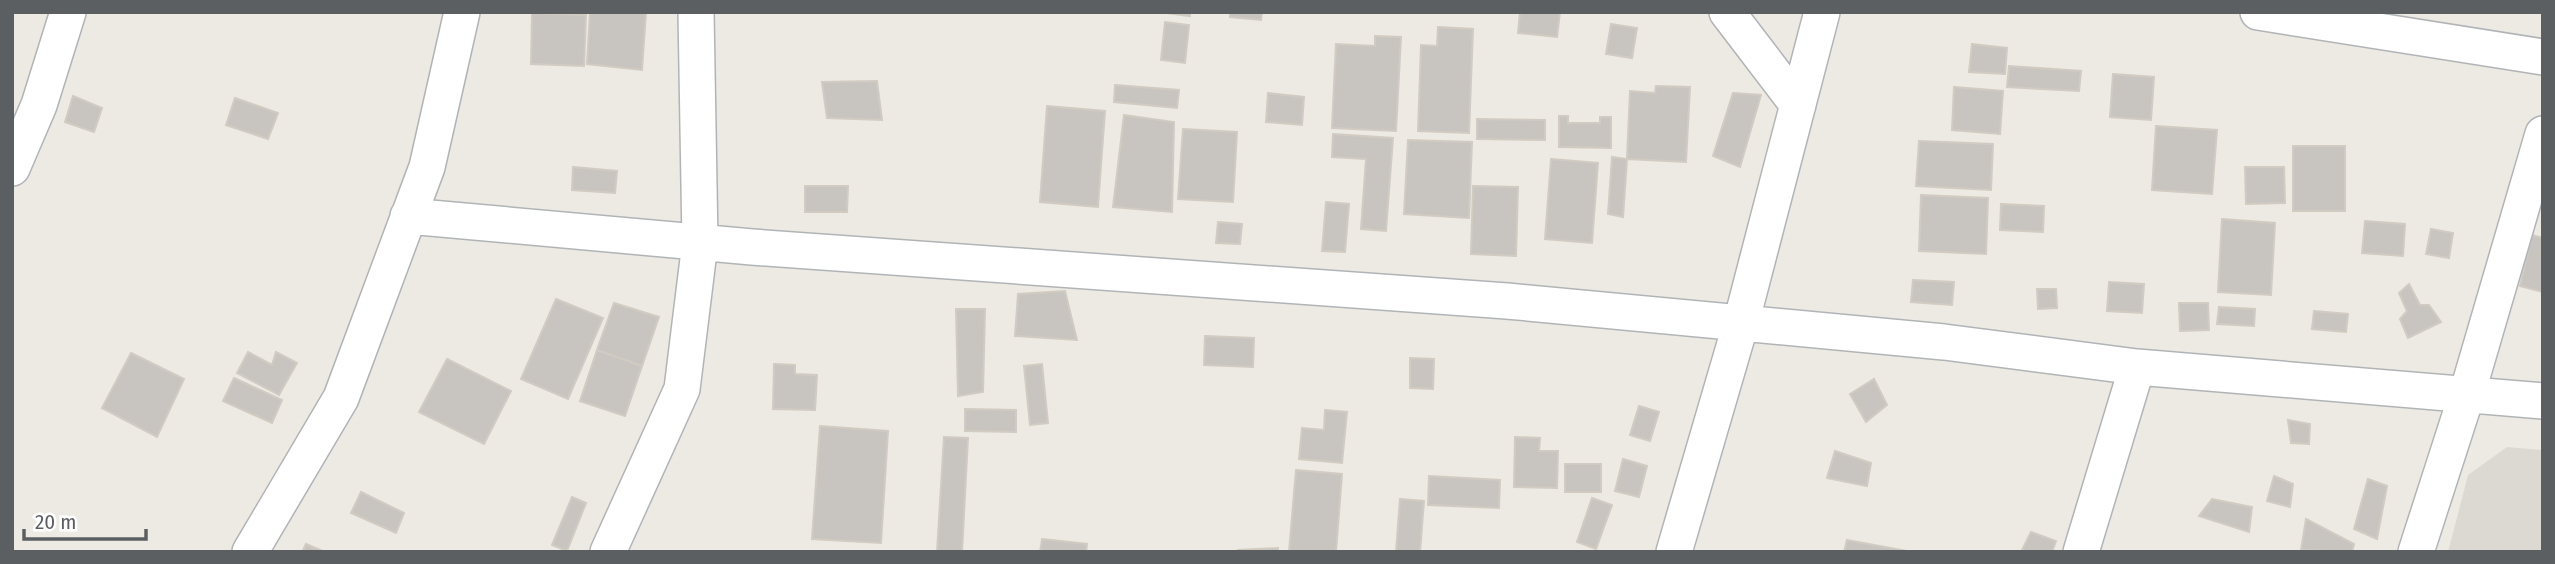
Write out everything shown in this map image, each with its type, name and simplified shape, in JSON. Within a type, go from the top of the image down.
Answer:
[{"type":"street","points":[[12,168],[39,105],[68,12]]},
{"type":"street","points":[[250,552],[341,398],[427,167],[462,12]]},
{"type":"street","points":[[608,552],[681,389],[700,243],[696,12]]},
{"type":"street","points":[[1727,12],[1798,105]]},
{"type":"street","points":[[1674,552],[1741,323],[1822,12]]},
{"type":"street","points":[[2258,12],[2543,57]]},
{"type":"street","points":[[2416,552],[2467,394],[2543,134]]},
{"type":"street","points":[[408,216],[700,243],[1494,300],[1944,342],[2137,367],[2543,401]]},
{"type":"street","points":[[2081,552],[2137,367]]},
{"type":"shaded area","points":[[2507,447],[2543,450],[2543,552],[2448,552],[2468,475]]},
{"type":"building","points":[[590,12],[646,12],[642,70],[587,64]]},
{"type":"building","points":[[1159,12],[1190,12],[1190,16]]},
{"type":"building","points":[[1230,12],[1262,12],[1261,20],[1230,17]]},
{"type":"building","points":[[1520,12],[1560,12],[1557,37],[1518,33]]},
{"type":"building","points":[[532,13],[586,15],[584,66],[531,64]]},
{"type":"building","points":[[1165,22],[1189,25],[1185,63],[1161,60]]},
{"type":"building","points":[[1611,24],[1637,28],[1632,58],[1606,54]]},
{"type":"building","points":[[1438,27],[1473,29],[1469,133],[1418,131],[1421,45],[1437,46]]},
{"type":"building","points":[[1375,36],[1401,37],[1396,131],[1332,128],[1336,44],[1375,46]]},
{"type":"building","points":[[1972,44],[2007,48],[2005,74],[1969,72]]},
{"type":"building","points":[[2009,66],[2081,71],[2079,91],[2007,87]]},
{"type":"building","points":[[2113,74],[2154,77],[2151,120],[2110,117]]},
{"type":"building","points":[[877,81],[882,120],[827,118],[822,82]]},
{"type":"building","points":[[1115,85],[1179,90],[1177,108],[1114,102]]},
{"type":"building","points":[[1656,86],[1690,87],[1686,162],[1627,159],[1630,91],[1655,93]]},
{"type":"building","points":[[1954,87],[2003,91],[2000,134],[1952,130]]},
{"type":"building","points":[[1268,93],[1304,97],[1302,125],[1266,122]]},
{"type":"building","points":[[1733,93],[1761,95],[1740,167],[1713,156]]},
{"type":"building","points":[[73,96],[102,108],[94,132],[65,122]]},
{"type":"building","points":[[235,98],[278,113],[268,139],[226,125]]},
{"type":"building","points":[[1047,106],[1105,111],[1098,207],[1040,202]]},
{"type":"building","points":[[1124,115],[1174,122],[1172,212],[1113,207]]},
{"type":"building","points":[[1559,116],[1568,116],[1568,123],[1600,123],[1600,117],[1611,117],[1611,148],[1559,147]]},
{"type":"building","points":[[1477,119],[1545,120],[1545,140],[1477,139]]},
{"type":"building","points":[[2156,126],[2217,130],[2212,194],[2152,190]]},
{"type":"building","points":[[1183,129],[1237,132],[1233,202],[1178,199]]},
{"type":"building","points":[[1333,134],[1393,138],[1386,231],[1361,229],[1366,159],[1332,157]]},
{"type":"building","points":[[1408,140],[1472,142],[1469,218],[1404,214]]},
{"type":"building","points":[[1919,141],[1993,144],[1991,190],[1916,186]]},
{"type":"building","points":[[2293,146],[2345,146],[2345,211],[2293,211]]},
{"type":"building","points":[[1612,157],[1627,159],[1623,217],[1608,214]]},
{"type":"building","points":[[1551,159],[1598,163],[1592,243],[1545,239]]},
{"type":"building","points":[[573,167],[617,171],[615,193],[572,190]]},
{"type":"building","points":[[2245,167],[2284,167],[2285,203],[2246,204]]},
{"type":"building","points":[[805,186],[848,186],[847,212],[805,212]]},
{"type":"building","points":[[1473,186],[1518,187],[1516,256],[1471,254]]},
{"type":"building","points":[[1921,195],[1988,198],[1986,254],[1919,251]]},
{"type":"building","points":[[1326,202],[1349,204],[1345,252],[1322,251]]},
{"type":"building","points":[[2001,204],[2044,206],[2043,232],[2000,230]]},
{"type":"building","points":[[2222,219],[2275,223],[2271,295],[2218,292]]},
{"type":"building","points":[[2365,221],[2405,224],[2403,256],[2362,253]]},
{"type":"building","points":[[1218,222],[1242,224],[1240,244],[1216,243]]},
{"type":"building","points":[[2431,229],[2453,233],[2449,258],[2426,254]]},
{"type":"building","points":[[2532,235],[2543,238],[2543,292],[2520,286]]},
{"type":"building","points":[[1913,280],[1954,282],[1952,305],[1911,302]]},
{"type":"building","points":[[2109,282],[2144,284],[2142,313],[2107,311]]},
{"type":"building","points":[[2409,284],[2420,305],[2429,305],[2441,322],[2408,338],[2400,319],[2407,311],[2399,293]]},
{"type":"building","points":[[2037,289],[2056,289],[2057,308],[2038,309]]},
{"type":"building","points":[[1065,291],[1077,340],[1015,336],[1018,294]]},
{"type":"building","points":[[556,299],[603,318],[568,399],[521,379]]},
{"type":"building","points":[[614,303],[659,317],[642,366],[597,350]]},
{"type":"building","points":[[2179,303],[2208,303],[2209,330],[2180,331]]},
{"type":"building","points":[[2219,307],[2255,309],[2254,326],[2217,324]]},
{"type":"building","points":[[956,309],[985,309],[983,392],[958,396]]},
{"type":"building","points":[[2314,311],[2348,314],[2346,332],[2312,329]]},
{"type":"building","points":[[1205,336],[1254,338],[1253,367],[1204,365]]},
{"type":"building","points":[[597,350],[642,366],[625,416],[580,401]]},
{"type":"building","points":[[248,352],[272,365],[276,352],[297,363],[279,395],[237,373]]},
{"type":"building","points":[[131,353],[184,379],[157,437],[102,408]]},
{"type":"building","points":[[1410,358],[1434,359],[1433,389],[1410,388]]},
{"type":"building","points":[[447,359],[511,391],[484,444],[419,412]]},
{"type":"building","points":[[774,364],[795,365],[795,374],[817,375],[815,410],[773,409]]},
{"type":"building","points":[[1042,364],[1048,423],[1030,425],[1024,366]]},
{"type":"building","points":[[234,378],[282,400],[272,423],[223,401]]},
{"type":"building","points":[[1874,379],[1887,405],[1866,422],[1850,394]]},
{"type":"building","points":[[1639,406],[1659,412],[1650,441],[1630,435]]},
{"type":"building","points":[[965,409],[1016,410],[1016,432],[965,431]]},
{"type":"building","points":[[1325,410],[1347,412],[1342,463],[1299,459],[1302,428],[1324,430]]},
{"type":"building","points":[[2288,420],[2310,424],[2309,444],[2291,443]]},
{"type":"building","points":[[820,426],[888,431],[881,543],[812,539]]},
{"type":"building","points":[[944,437],[968,438],[962,552],[937,552]]},
{"type":"building","points":[[1515,437],[1540,438],[1539,451],[1558,451],[1557,488],[1514,487]]},
{"type":"building","points":[[1835,451],[1871,463],[1867,486],[1827,478]]},
{"type":"building","points":[[1623,459],[1647,466],[1639,497],[1615,491]]},
{"type":"building","points":[[1565,464],[1601,464],[1601,492],[1565,492]]},
{"type":"building","points":[[1296,470],[1342,474],[1336,552],[1289,552]]},
{"type":"building","points":[[1429,476],[1500,480],[1499,508],[1428,505]]},
{"type":"building","points":[[2274,476],[2293,484],[2290,507],[2267,501]]},
{"type":"building","points":[[2368,479],[2387,486],[2377,539],[2354,529]]},
{"type":"building","points":[[361,492],[404,513],[396,533],[351,513]]},
{"type":"building","points":[[572,497],[586,503],[567,551],[552,545]]},
{"type":"building","points":[[1592,498],[1612,505],[1596,549],[1577,542]]},
{"type":"building","points":[[1400,499],[1424,501],[1420,552],[1396,552]]},
{"type":"building","points":[[2212,499],[2252,507],[2249,532],[2199,516]]},
{"type":"building","points":[[2306,519],[2354,544],[2352,552],[2301,550]]},
{"type":"building","points":[[2031,532],[2056,541],[2052,552],[2021,552]]},
{"type":"building","points":[[1042,539],[1087,544],[1086,552],[1040,552]]},
{"type":"building","points":[[1847,540],[1912,552],[1844,552]]},
{"type":"building","points":[[306,544],[325,552],[302,552]]},
{"type":"building","points":[[1278,548],[1278,552],[1237,552],[1238,550]]}]
